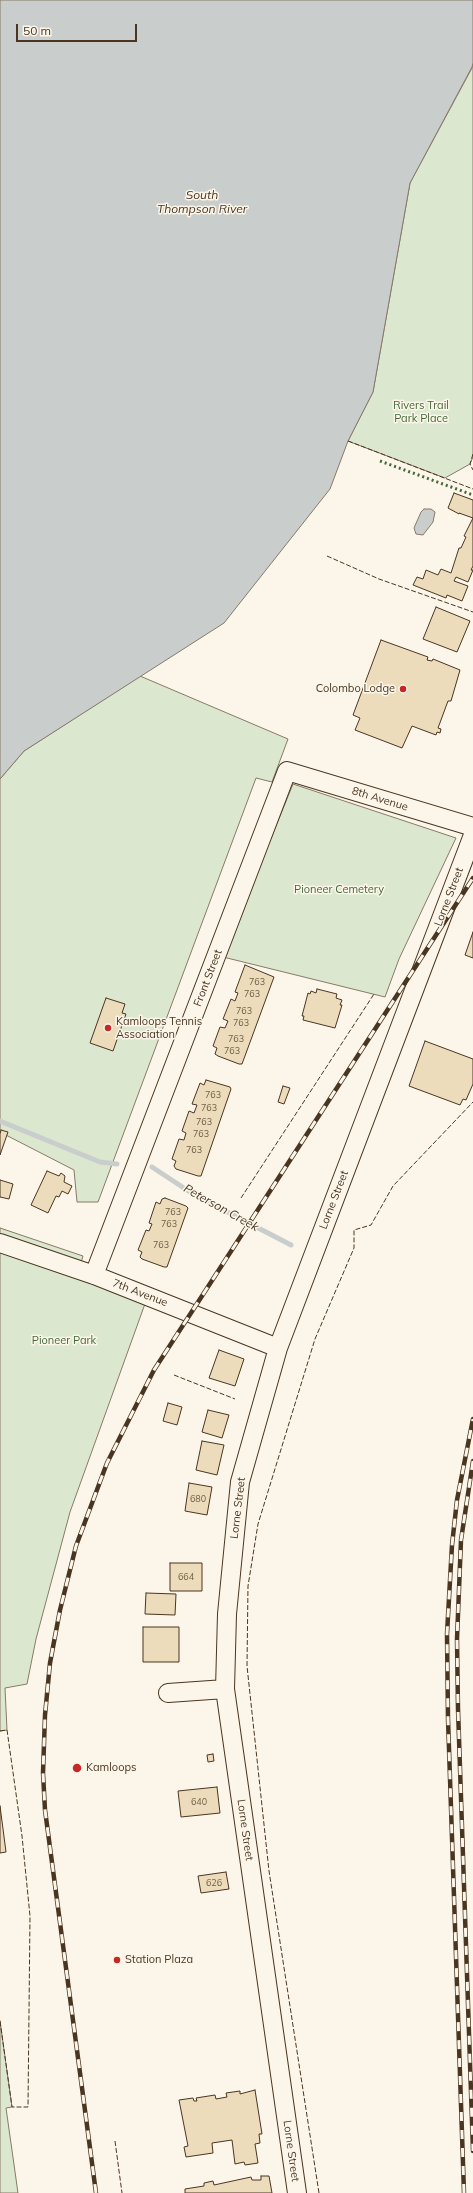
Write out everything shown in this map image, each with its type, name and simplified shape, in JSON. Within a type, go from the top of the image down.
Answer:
[{"type":"street","name":"8th Avenue","points":[[287,771],[473,827]]},
{"type":"street","name":"Front Street","points":[[94,1275],[287,771]]},
{"type":"street","name":"Lorne Street","points":[[297,2193],[225,1689],[228,1614],[240,1482],[278,1348],[473,835]]},
{"type":"street","name":"7th Avenue","points":[[0,1243],[94,1275],[278,1348]]},
{"type":"street","points":[[168,1693],[225,1689]]},
{"type":"green space","name":"Rivers Trail Park Place","points":[[473,63],[473,457],[470,464],[445,478],[348,441],[373,392],[410,183],[472,68]]},
{"type":"green space","points":[[140,676],[288,739],[272,782],[256,778],[98,1202],[77,1202],[74,1170],[0,1132],[0,779],[24,751]]},
{"type":"green space","name":"Pioneer Cemetery","points":[[293,784],[456,838],[399,959],[385,997],[223,957]]},
{"type":"green space","name":"Pioneer Park","points":[[0,1228],[83,1256],[77,1276],[146,1301],[70,1512],[36,1639],[27,1684],[5,1688],[7,1730],[0,1731]]},
{"type":"green space","points":[[0,2021],[12,2107],[6,2108],[18,2193],[0,2193]]},
{"type":"water","name":"South Thompson River","points":[[0,0],[473,0],[473,63],[410,183],[373,392],[348,441],[330,489],[224,623],[24,751],[0,779]]},
{"type":"water","points":[[424,509],[431,509],[435,512],[433,522],[423,535],[416,534],[414,528],[421,512]]},
{"type":"building","points":[[454,493],[473,500],[473,518],[459,514],[448,508]]},
{"type":"building","points":[[473,518],[473,566],[471,570],[473,570],[468,582],[456,577],[454,581],[468,586],[462,601],[447,595],[446,598],[413,585],[417,577],[423,579],[426,570],[438,575],[441,569],[451,573],[459,548],[461,548],[466,537],[464,536]]},
{"type":"building","points":[[436,607],[470,621],[457,652],[423,639]]},
{"type":"building","points":[[381,640],[428,657],[427,660],[432,661],[433,659],[460,670],[451,701],[448,701],[438,728],[441,729],[440,733],[437,732],[436,735],[412,726],[402,748],[355,730],[360,718],[353,715]]},
{"type":"building","points":[[473,932],[473,958],[465,955]]},
{"type":"building","points":[[245,965],[274,977],[242,1064],[239,1064],[215,1054],[217,1048],[213,1046],[220,1027],[225,1028],[228,1021],[223,1019],[231,999],[235,1001],[238,993],[235,992]]},
{"type":"building","points":[[317,989],[337,994],[336,998],[342,1000],[340,1005],[342,1005],[335,1028],[303,1020],[304,1016],[302,1016],[308,993],[310,994],[311,991],[316,993]]},
{"type":"building","name":"Kamloops Tennis Association","points":[[106,998],[125,1004],[122,1013],[126,1014],[113,1051],[90,1043]]},
{"type":"building","points":[[425,1041],[473,1059],[473,1084],[466,1100],[463,1099],[460,1105],[409,1086]]},
{"type":"building","points":[[206,1080],[230,1087],[231,1089],[201,1176],[198,1176],[176,1169],[174,1166],[176,1161],[172,1159],[179,1139],[184,1140],[186,1133],[182,1131],[189,1111],[194,1113],[197,1105],[192,1104],[200,1083],[204,1085]]},
{"type":"building","points":[[283,1086],[290,1088],[284,1104],[278,1102]]},
{"type":"building","points":[[1,1130],[8,1132],[0,1155],[0,1134]]},
{"type":"building","points":[[47,1171],[59,1176],[61,1173],[65,1176],[64,1182],[72,1186],[68,1194],[62,1191],[59,1197],[56,1196],[48,1213],[31,1205]]},
{"type":"building","points":[[0,1180],[13,1184],[9,1199],[0,1197]]},
{"type":"building","points":[[165,1198],[188,1208],[167,1267],[142,1259],[140,1257],[142,1252],[138,1250],[146,1230],[149,1231],[152,1224],[149,1223],[156,1202],[160,1204],[162,1199]]},
{"type":"building","points":[[219,1350],[244,1359],[235,1386],[209,1378]]},
{"type":"building","points":[[168,1403],[182,1407],[177,1425],[163,1421]]},
{"type":"building","points":[[208,1410],[229,1415],[222,1438],[202,1432]]},
{"type":"building","points":[[202,1441],[224,1445],[217,1475],[196,1470]]},
{"type":"building","points":[[189,1483],[212,1487],[207,1515],[185,1511]]},
{"type":"building","points":[[170,1563],[202,1563],[202,1591],[170,1591]]},
{"type":"building","points":[[146,1593],[176,1594],[175,1615],[145,1614]]},
{"type":"building","points":[[143,1627],[179,1627],[179,1662],[143,1662]]},
{"type":"building","points":[[213,1754],[214,1761],[208,1762],[207,1755]]},
{"type":"building","points":[[217,1787],[220,1813],[181,1817],[178,1791]]},
{"type":"building","points":[[0,1806],[6,1852],[0,1853]]},
{"type":"building","points":[[226,1872],[229,1889],[201,1893],[198,1876]]},
{"type":"building","points":[[255,2090],[262,2134],[259,2134],[260,2143],[255,2144],[258,2163],[245,2165],[244,2162],[235,2164],[232,2140],[212,2143],[213,2153],[186,2157],[184,2147],[188,2146],[179,2100],[193,2098],[194,2101],[197,2101],[196,2098],[215,2095],[216,2099],[227,2097],[226,2093],[240,2091],[240,2094]]},
{"type":"building","points":[[261,2176],[269,2176],[272,2193],[185,2193],[185,2189],[204,2186],[204,2183],[213,2181],[214,2185],[251,2177],[252,2180],[261,2180]]},
{"type":"waterway","name":"Peterson Creek","points":[[0,1121],[100,1162],[117,1164]]},
{"type":"waterway","name":"Peterson Creek","points":[[152,1167],[193,1194],[291,1245]]},
{"type":"railway","points":[[96,2193],[45,1810],[43,1773],[45,1715],[50,1663],[60,1610],[76,1546],[107,1463],[154,1370],[473,878]]},
{"type":"railway","points":[[464,2193],[448,1719],[447,1634],[452,1545],[457,1500],[473,1419]]},
{"type":"railway","points":[[473,1461],[461,1540],[457,1639],[473,2151]]},
{"type":"hedge","points":[[380,461],[473,495]]},
{"type":"fence","points":[[348,441],[473,489]]},
{"type":"fence","points":[[473,454],[470,464],[473,470]]},
{"type":"fence","points":[[327,556],[379,579],[473,612]]},
{"type":"fence","points":[[241,1198],[374,994]]},
{"type":"fence","points":[[319,2193],[269,1871],[247,1666],[248,1586],[258,1524],[315,1339],[354,1248],[354,1230],[371,1225],[393,1186],[473,1102]]},
{"type":"fence","points":[[174,1375],[235,1399]]},
{"type":"fence","points":[[0,1731],[7,1730],[22,1836],[30,1916],[28,2107],[12,2107],[0,2021]]},
{"type":"fence","points":[[115,2141],[122,2193]]},
{"type":"place","name":"Colombo Lodge","points":[[403,689]]},
{"type":"place","name":"Kamloops Tennis Association","points":[[108,1028]]},
{"type":"place","name":"Kamloops","points":[[77,1768]]},
{"type":"place","name":"Station Plaza","points":[[117,1960]]}]
